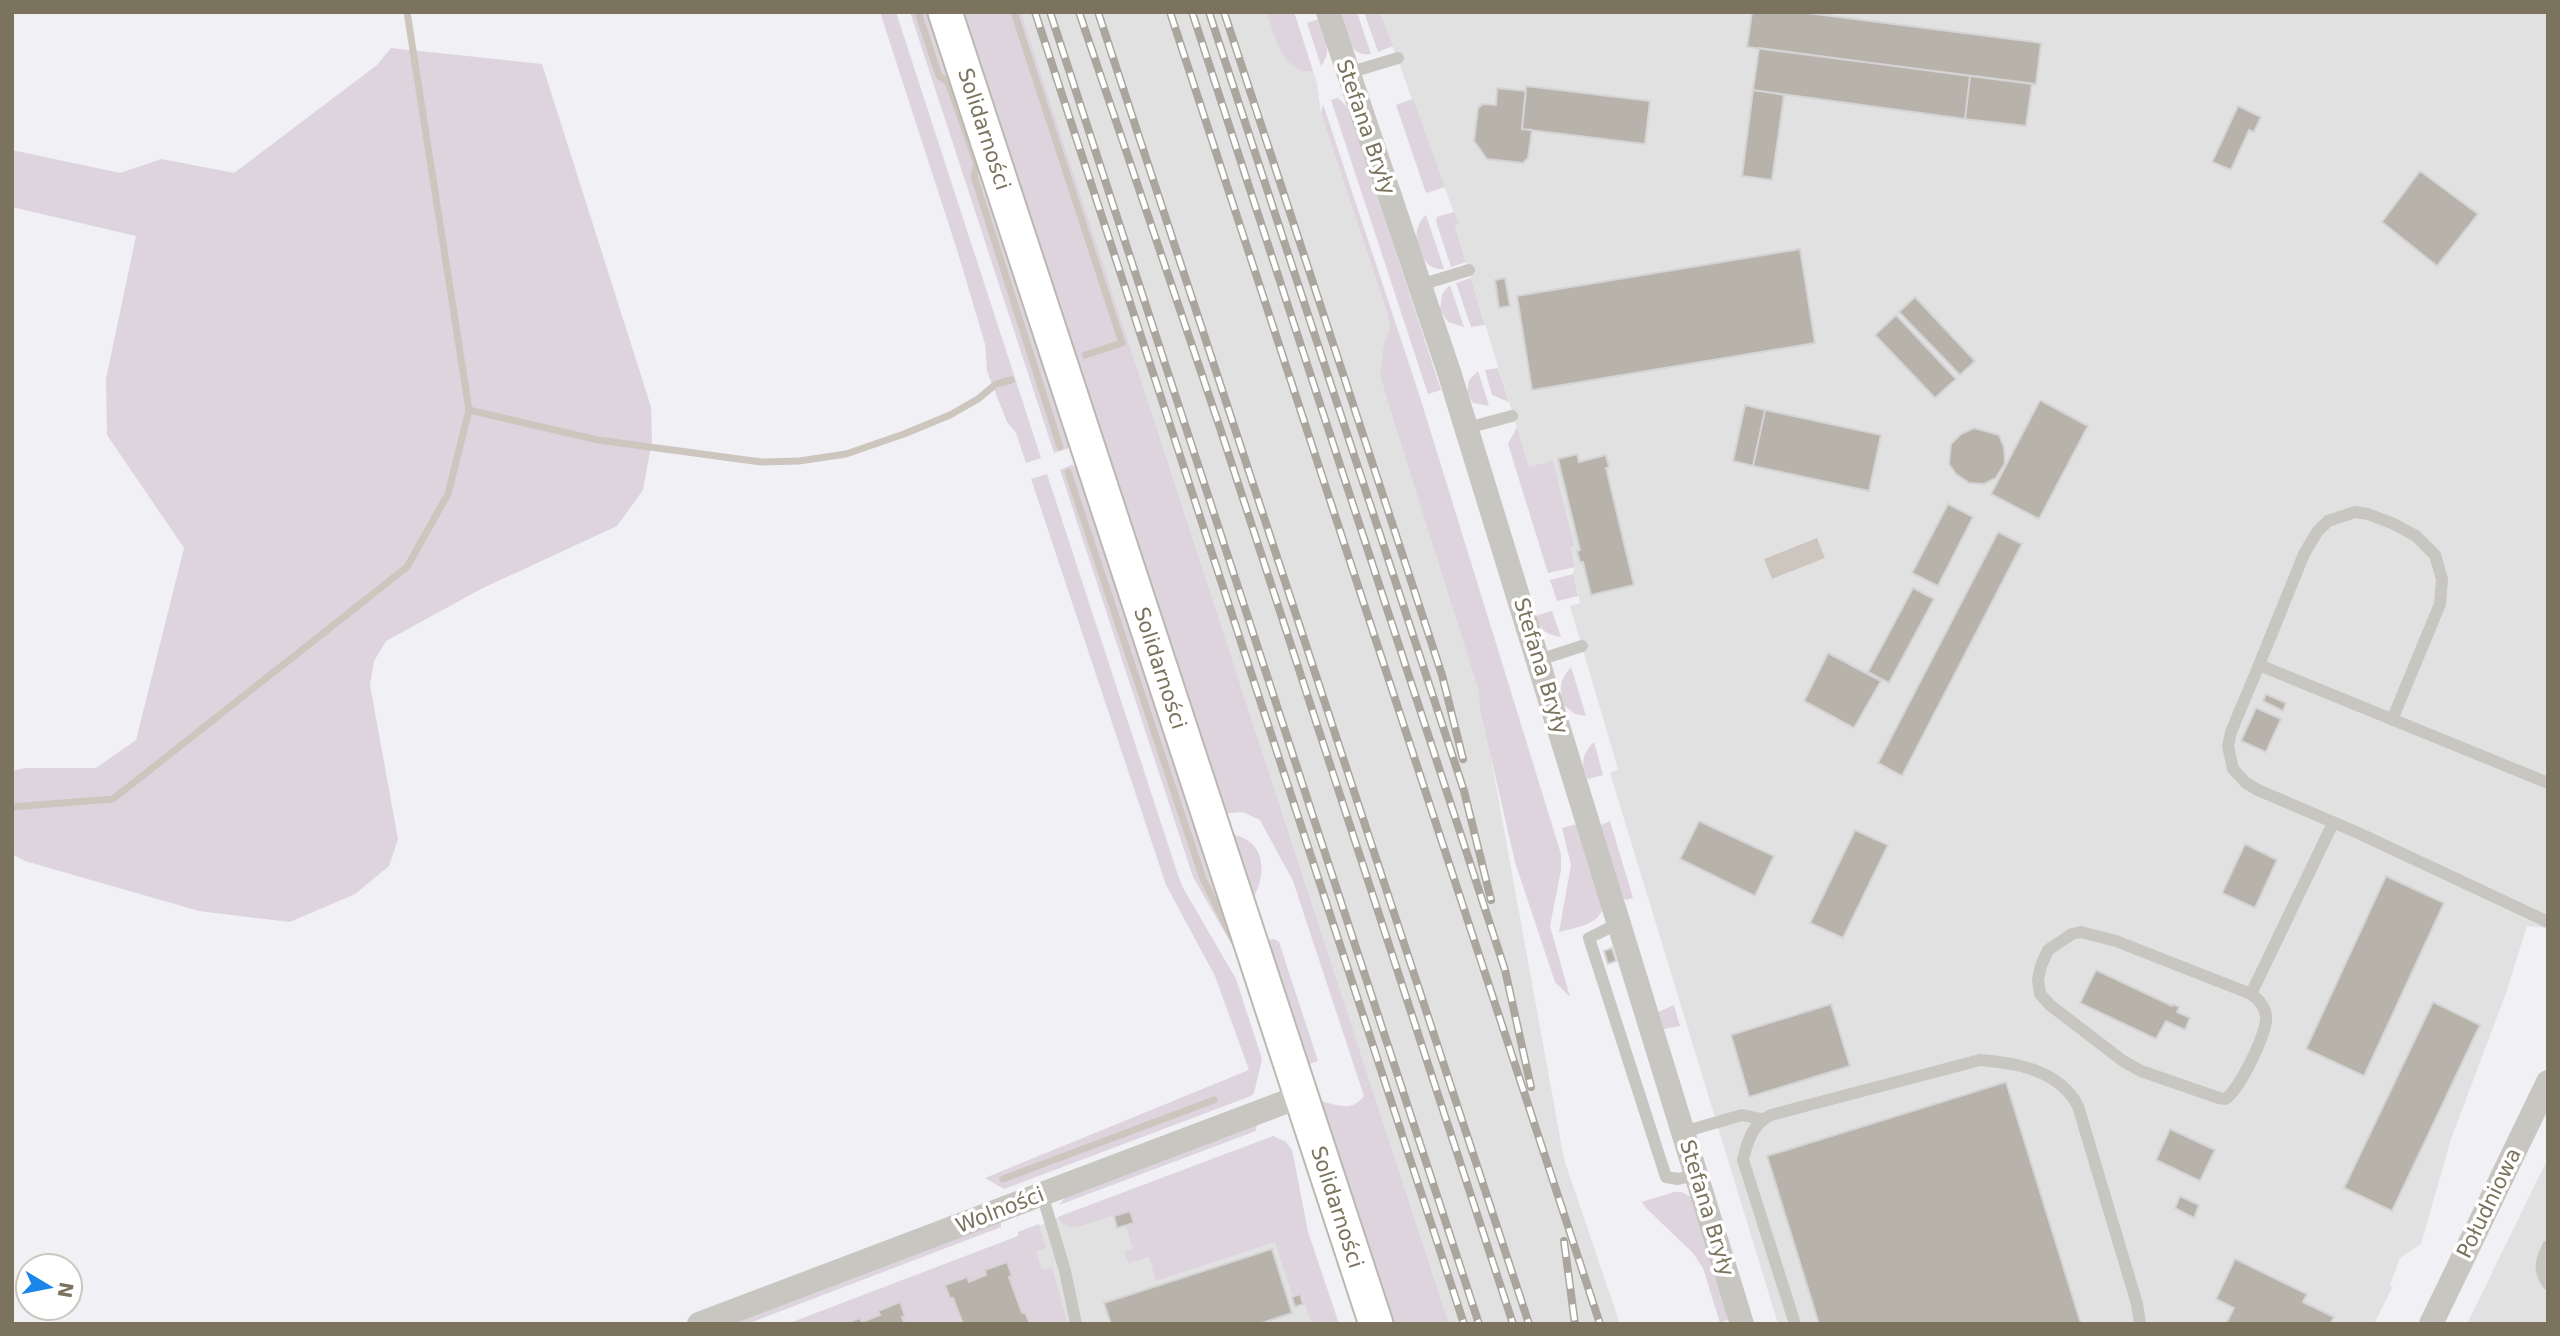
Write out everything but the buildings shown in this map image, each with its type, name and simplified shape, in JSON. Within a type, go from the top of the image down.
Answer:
[{"type":"street","name":"Solidarności","points":[[945,12],[1376,1324]]},
{"type":"street","name":"Stefana Bryły","points":[[1328,12],[1467,428],[1742,1324]]},
{"type":"street","name":"Południowa","points":[[2431,1324],[2548,1083]]},
{"type":"street","name":"Wolności","points":[[699,1324],[1301,1096]]},
{"type":"lane","points":[[1348,73],[1398,58]]},
{"type":"lane","points":[[1420,285],[1469,270]]},
{"type":"lane","points":[[1467,428],[1513,416]]},
{"type":"lane","points":[[2392,720],[2440,604],[2442,579],[2435,555],[2416,536],[2368,514],[2355,513],[2328,521],[2317,532],[2304,554],[2231,732],[2228,746],[2233,769],[2246,783],[2258,790],[2548,922]]},
{"type":"lane","points":[[1539,660],[1582,646]]},
{"type":"lane","points":[[2259,665],[2548,783]]},
{"type":"lane","points":[[2250,994],[2333,823]]},
{"type":"lane","points":[[1619,923],[1589,938],[1666,1177],[1678,1179],[1696,1175]]},
{"type":"lane","points":[[2081,932],[2116,940],[2250,994],[2264,1008],[2265,1025],[2237,1088],[2225,1099],[2141,1071],[2123,1061],[2050,1005],[2040,994],[2038,979],[2048,950],[2072,934],[2081,932]]},
{"type":"lane","points":[[1683,1132],[1742,1115],[1761,1119],[1980,1060],[2010,1063],[2039,1072],[2071,1093],[2078,1106],[2137,1304],[2140,1324]]},
{"type":"lane","points":[[1761,1119],[1746,1145],[1743,1160],[1795,1324]]},
{"type":"lane","points":[[1042,1194],[1065,1271],[1076,1324]]},
{"type":"lane","points":[[2548,1246],[2542,1260],[2541,1274],[2548,1284]]},
{"type":"shaded area","points":[[880,12],[896,12],[1041,458],[1026,463],[1016,433],[1007,422],[987,371],[985,344],[958,253]]},
{"type":"shaded area","points":[[910,12],[933,12],[1071,444],[1069,448],[1054,453]]},
{"type":"shaded area","points":[[959,12],[1021,12],[1449,1324],[1388,1324],[1316,1101],[1347,1106],[1353,1105],[1364,1096],[1293,881],[1260,820],[1243,812],[1222,814]]},
{"type":"shaded area","points":[[1021,12],[1294,12],[1317,83],[1321,113],[1386,309],[1390,328],[1384,343],[1380,374],[1479,692],[1564,1159],[1620,1324],[1449,1324]]},
{"type":"shaded area","points":[[1266,12],[1294,12],[1313,71],[1302,71],[1287,60]]},
{"type":"shaded area","points":[[1339,12],[1357,12],[1371,54],[1357,52],[1352,47]]},
{"type":"shaded area","points":[[1364,12],[1380,12],[1393,46],[1378,52]]},
{"type":"shaded area","points":[[1380,12],[2548,12],[2548,928],[2527,926],[2506,993],[2451,1139],[2421,1244],[2400,1258],[2390,1285],[2393,1286],[2374,1324],[1778,1324],[1610,773],[1618,769],[1570,606],[1580,603],[1573,574],[1573,546],[1553,460],[1529,467],[1455,226],[1458,224]]},
{"type":"shaded area","points":[[1319,19],[1327,49],[1321,66],[1307,23]]},
{"type":"shaded area","points":[[391,48],[542,64],[651,407],[652,441],[643,490],[617,526],[481,589],[386,641],[374,661],[370,685],[398,839],[389,866],[355,894],[290,922],[199,911],[25,861],[12,854],[12,771],[25,768],[96,768],[136,740],[184,548],[107,435],[106,379],[136,236],[12,207],[12,150],[120,173],[162,159],[234,173],[377,65]]},
{"type":"shaded area","points":[[1338,98],[1349,109],[1441,390],[1428,394],[1331,100]]},
{"type":"shaded area","points":[[1413,99],[1445,187],[1426,193],[1396,105]]},
{"type":"shaded area","points":[[1323,104],[1419,394],[1561,854],[1561,870],[1550,926],[1570,997],[1555,982],[1515,862],[1480,709],[1479,692],[1380,374],[1384,343],[1390,328],[1386,309],[1321,113]]},
{"type":"shaded area","points":[[1454,212],[1459,224],[1455,226],[1466,262],[1451,267],[1436,221],[1437,217]]},
{"type":"shaded area","points":[[1426,215],[1444,269],[1428,264],[1418,249],[1417,230]]},
{"type":"shaded area","points":[[1471,278],[1485,325],[1471,327],[1456,283]]},
{"type":"shaded area","points":[[1450,285],[1464,327],[1448,322],[1440,310],[1442,294]]},
{"type":"shaded area","points":[[1498,368],[1509,402],[1492,395],[1485,370]]},
{"type":"shaded area","points":[[1478,371],[1489,406],[1473,403],[1467,394],[1469,380]]},
{"type":"shaded area","points":[[1517,427],[1529,467],[1553,460],[1574,546],[1571,547],[1575,567],[1548,573],[1508,444]]},
{"type":"shaded area","points":[[1071,465],[1078,466],[1248,973],[1193,877],[1060,470]]},
{"type":"shaded area","points":[[1047,474],[1182,886],[1236,979],[1262,1059],[1251,1096],[1004,1189],[985,1178],[1249,1070],[1215,976],[1166,885],[1031,479]]},
{"type":"shaded area","points":[[1817,538],[1825,558],[1772,579],[1764,559]]},
{"type":"shaded area","points":[[1573,574],[1578,596],[1557,601],[1550,580]]},
{"type":"shaded area","points":[[1552,611],[1561,637],[1545,632],[1538,622],[1538,615]]},
{"type":"shaded area","points":[[1571,667],[1586,716],[1575,714],[1564,705],[1561,685]]},
{"type":"shaded area","points":[[1594,742],[1603,775],[1588,779],[1584,760]]},
{"type":"shaded area","points":[[1610,821],[1633,898],[1626,900],[1623,898],[1601,825]]},
{"type":"shaded area","points":[[1577,824],[1603,908],[1591,922],[1559,932],[1571,865],[1562,828]]},
{"type":"shaded area","points":[[1229,834],[1242,837],[1251,843],[1261,860],[1260,881],[1251,902]]},
{"type":"shaded area","points":[[1274,939],[1279,942],[1318,1061],[1304,1066],[1263,940]]},
{"type":"shaded area","points":[[1674,1005],[1680,1026],[1664,1029],[1658,1012]]},
{"type":"shaded area","points":[[1257,1124],[1256,1131],[1059,1205],[1066,1196]]},
{"type":"shaded area","points":[[1273,1136],[1286,1142],[1292,1150],[1308,1232],[1339,1324],[1047,1324],[1019,1236],[1058,1217]]},
{"type":"shaded area","points":[[1273,1136],[1286,1142],[1292,1150],[1308,1232],[1339,1324],[1312,1324],[1301,1293],[1292,1295],[1275,1242],[1156,1281],[1149,1257],[1128,1263],[1124,1252],[1133,1249],[1126,1226],[1134,1224],[1130,1210],[1077,1227],[1065,1225],[1058,1217]]},
{"type":"shaded area","points":[[2548,1158],[2548,1324],[2467,1324]]},
{"type":"shaded area","points":[[1682,1192],[1692,1198],[1730,1319],[1720,1323],[1703,1268],[1693,1253],[1642,1202]]},
{"type":"shaded area","points":[[1001,1221],[1001,1227],[747,1324],[730,1324]]},
{"type":"shaded area","points":[[1039,1224],[1046,1248],[1036,1251],[1042,1270],[1052,1268],[1068,1324],[1030,1324],[1025,1312],[1022,1313],[1006,1262],[985,1270],[986,1275],[969,1282],[966,1277],[945,1285],[963,1324],[905,1324],[900,1303],[878,1311],[880,1315],[862,1322],[860,1318],[844,1324],[787,1324],[1018,1236],[1018,1232]]},
{"type":"waterway","points":[[12,807],[113,799],[407,567],[448,494],[469,410],[407,12]]},
{"type":"waterway","points":[[918,12],[939,76],[948,82],[977,164],[974,176],[1060,447]]},
{"type":"waterway","points":[[1014,12],[1122,343],[1085,355]]},
{"type":"waterway","points":[[469,410],[598,440],[761,462],[799,461],[846,454],[904,434],[950,415],[978,399],[996,384],[1011,380]]},
{"type":"waterway","points":[[1068,472],[1203,879],[1234,941]]},
{"type":"waterway","points":[[1003,1179],[1214,1100]]},
{"type":"railway","points":[[1035,12],[1464,1324]]},
{"type":"railway","points":[[1050,12],[1479,1324]]},
{"type":"railway","points":[[1079,12],[1219,425],[1513,1324]]},
{"type":"railway","points":[[1098,12],[1529,1324]]},
{"type":"railway","points":[[1170,12],[1600,1324]]},
{"type":"railway","points":[[1192,12],[1505,970],[1531,1087]]},
{"type":"railway","points":[[1209,12],[1464,791],[1491,900]]},
{"type":"railway","points":[[1224,12],[1442,675],[1463,759]]},
{"type":"railway","points":[[1564,1241],[1575,1324]]}]
